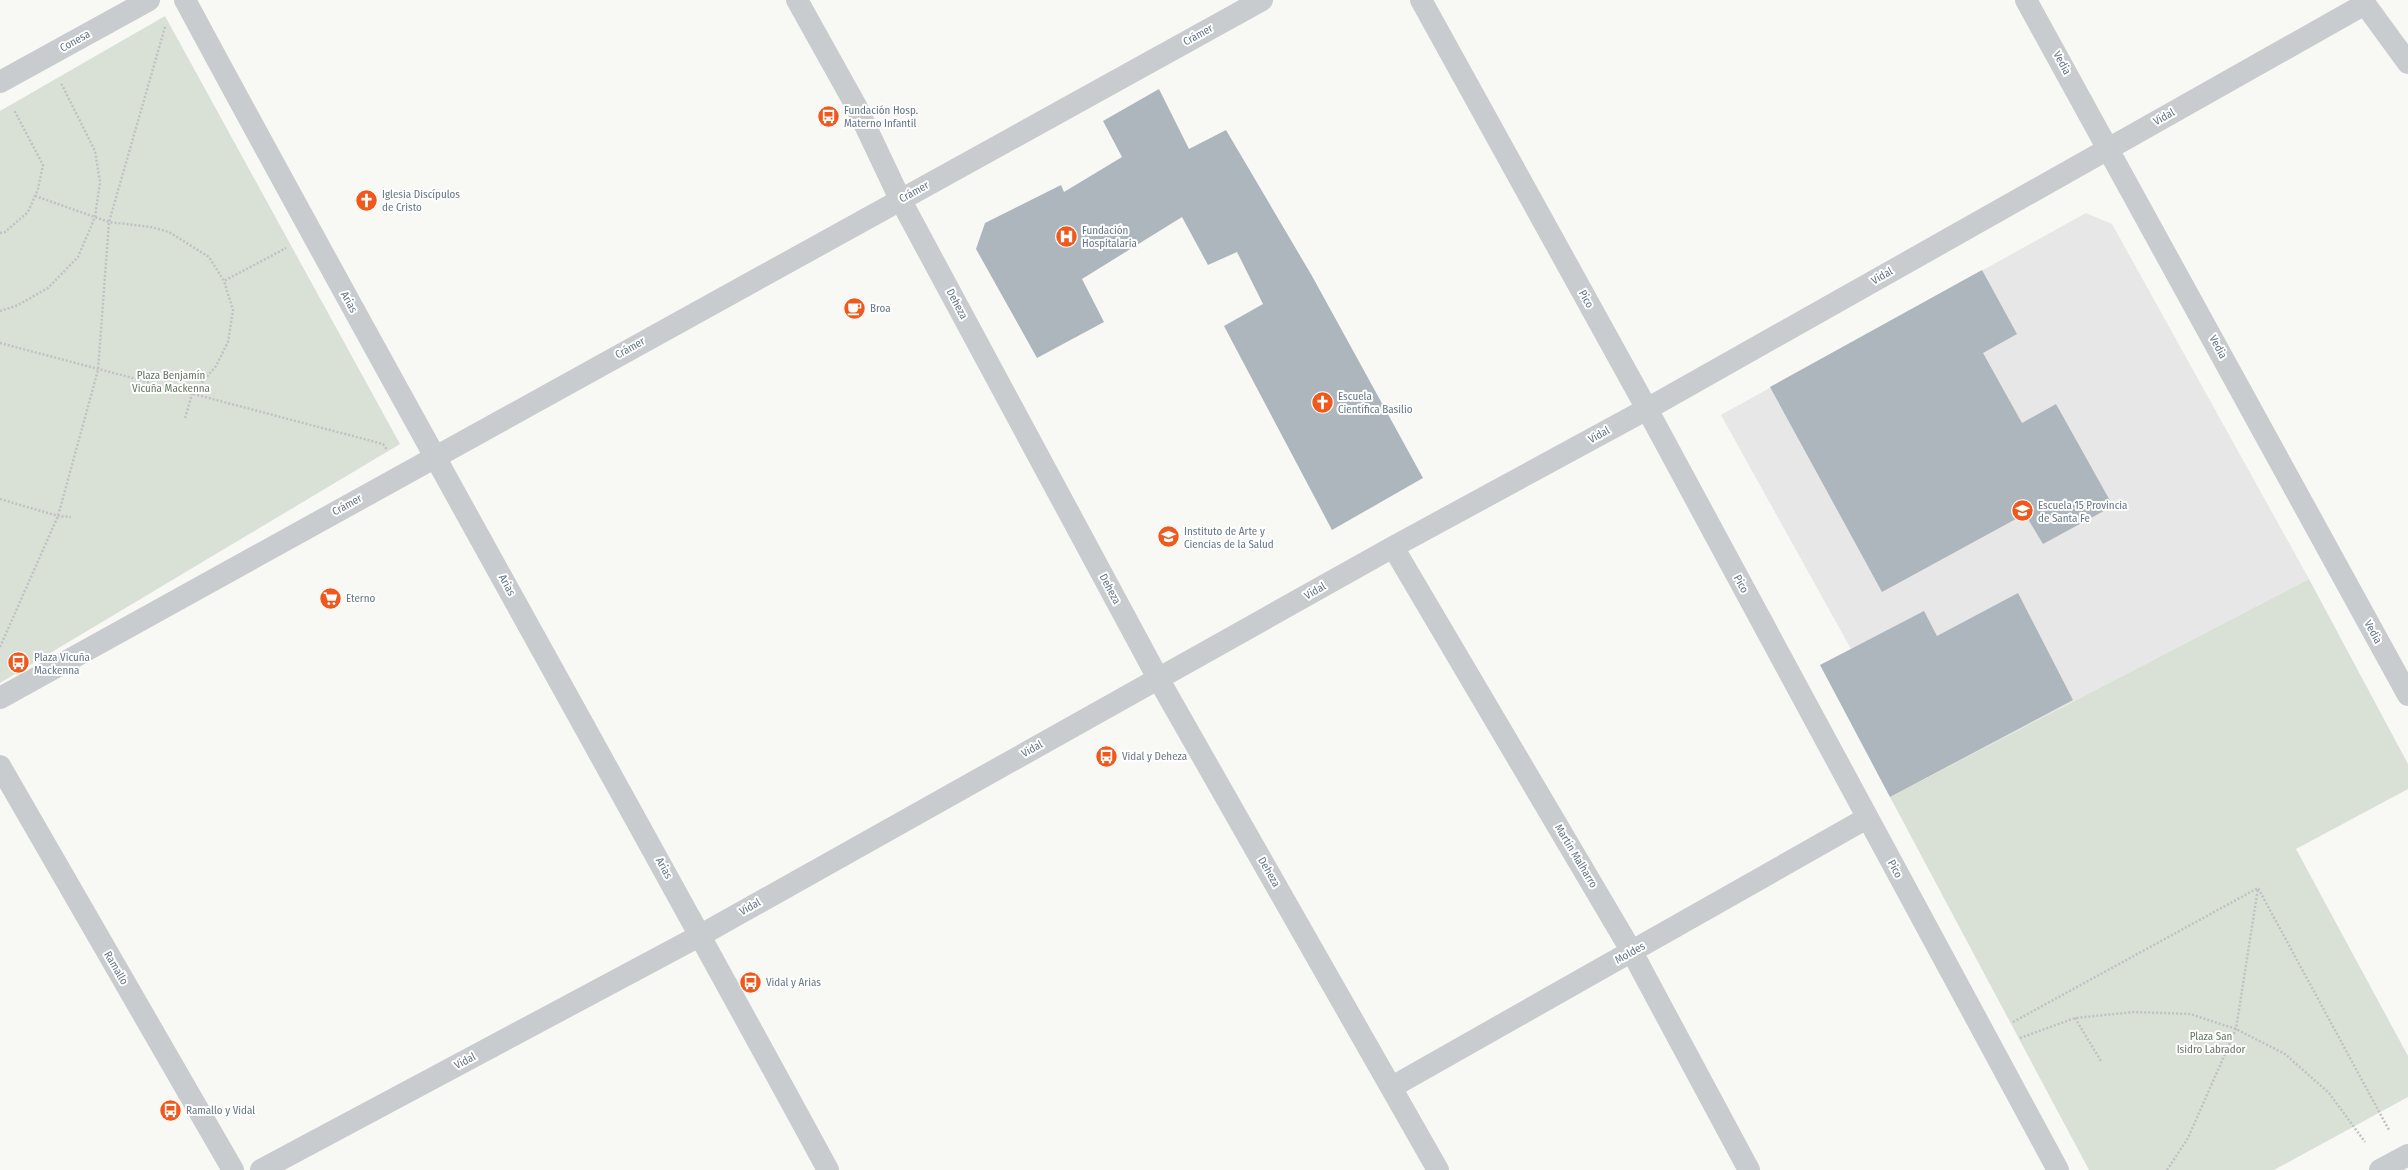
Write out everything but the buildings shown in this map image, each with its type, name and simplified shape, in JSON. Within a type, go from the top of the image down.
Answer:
[{"type":"street","name":"Conesa","points":[[0,82],[149,0]]},
{"type":"street","name":"Arias","points":[[185,0],[312,234],[701,935],[828,1170]]},
{"type":"street","name":"Deheza","points":[[797,0],[855,104],[900,199],[1158,680],[1392,1087],[1438,1170]]},
{"type":"street","name":"Crámer","points":[[0,698],[1262,0]]},
{"type":"street","name":"Pico","points":[[1421,0],[1647,409],[2058,1170]]},
{"type":"street","name":"Vedia","points":[[2026,0],[2109,148],[2408,695]]},
{"type":"street","name":"Vidal","points":[[261,1170],[701,935],[1393,547],[1647,409],[2364,2]]},
{"type":"street","points":[[2364,2],[2408,63]]},
{"type":"street","name":"Martín Malharro","points":[[1393,547],[1632,952],[1749,1170]]},
{"type":"street","name":"Ramallo","points":[[0,766],[233,1170]]},
{"type":"street","name":"Moldes","points":[[1392,1087],[1867,818]]},
{"type":"street","points":[[2380,1170],[2406,1156]]},
{"type":"path","points":[[0,647],[58,516],[98,370],[109,222],[166,23]]},
{"type":"path","points":[[0,311],[18,305],[48,288],[78,257],[95,217],[100,182],[95,151],[48,56]]},
{"type":"path","points":[[0,233],[5,232],[28,212],[35,196],[43,165],[11,105]]},
{"type":"path","points":[[35,196],[109,222],[151,227],[169,232],[209,257],[224,281],[233,310],[228,342],[216,366],[192,394],[185,418]]},
{"type":"path","points":[[224,281],[312,234]]},
{"type":"path","points":[[0,343],[383,444],[401,475]]},
{"type":"path","points":[[0,499],[58,516],[71,517]]},
{"type":"path","points":[[1990,1044],[2258,888]]},
{"type":"path","points":[[2167,1170],[2188,1138],[2236,1029],[2258,888]]},
{"type":"path","points":[[2258,888],[2406,1156]]},
{"type":"path","points":[[1990,1044],[2075,1018],[2134,1012],[2190,1014],[2236,1029],[2285,1054],[2324,1088],[2366,1145]]},
{"type":"path","points":[[2075,1018],[2101,1061]]},
{"type":"shaded area","name":"Escuela 15 Provincia de Santa Fe","points":[[2086,213],[2112,224],[2309,579],[1890,797],[1821,665],[1851,649],[1721,415]]},
{"type":"green space","name":"Plaza Benjamín Vicuña Mackenna","points":[[165,16],[400,444],[0,683],[0,111]]},
{"type":"green space","name":"Plaza San Isidro Labrador","points":[[2309,579],[2408,764],[2408,789],[2296,849],[2408,1056],[2408,1097],[2274,1170],[2089,1170],[1890,797]]},
{"type":"place","name":"Fundación Hosp. Materno Infantil","points":[[829,116]]},
{"type":"place","name":"Iglesia Discípulos de Cristo","points":[[367,200]]},
{"type":"place","name":"Fundación Hospitalaria","points":[[1066,236]]},
{"type":"place","name":"Broa","points":[[854,308]]},
{"type":"place","name":"Escuela Científica Basilio","points":[[1323,402]]},
{"type":"place","name":"Escuela 15 Provincia de Santa Fe","points":[[2023,511]]},
{"type":"place","name":"Instituto de Arte y Ciencias de la Salud","points":[[1168,537]]},
{"type":"place","name":"Eterno","points":[[331,598]]},
{"type":"place","name":"Plaza Vicuña Mackenna","points":[[19,663]]},
{"type":"place","name":"Vidal y Deheza","points":[[1107,756]]},
{"type":"place","name":"Vidal y Arias","points":[[750,982]]},
{"type":"place","name":"Ramallo y Vidal","points":[[170,1110]]}]
